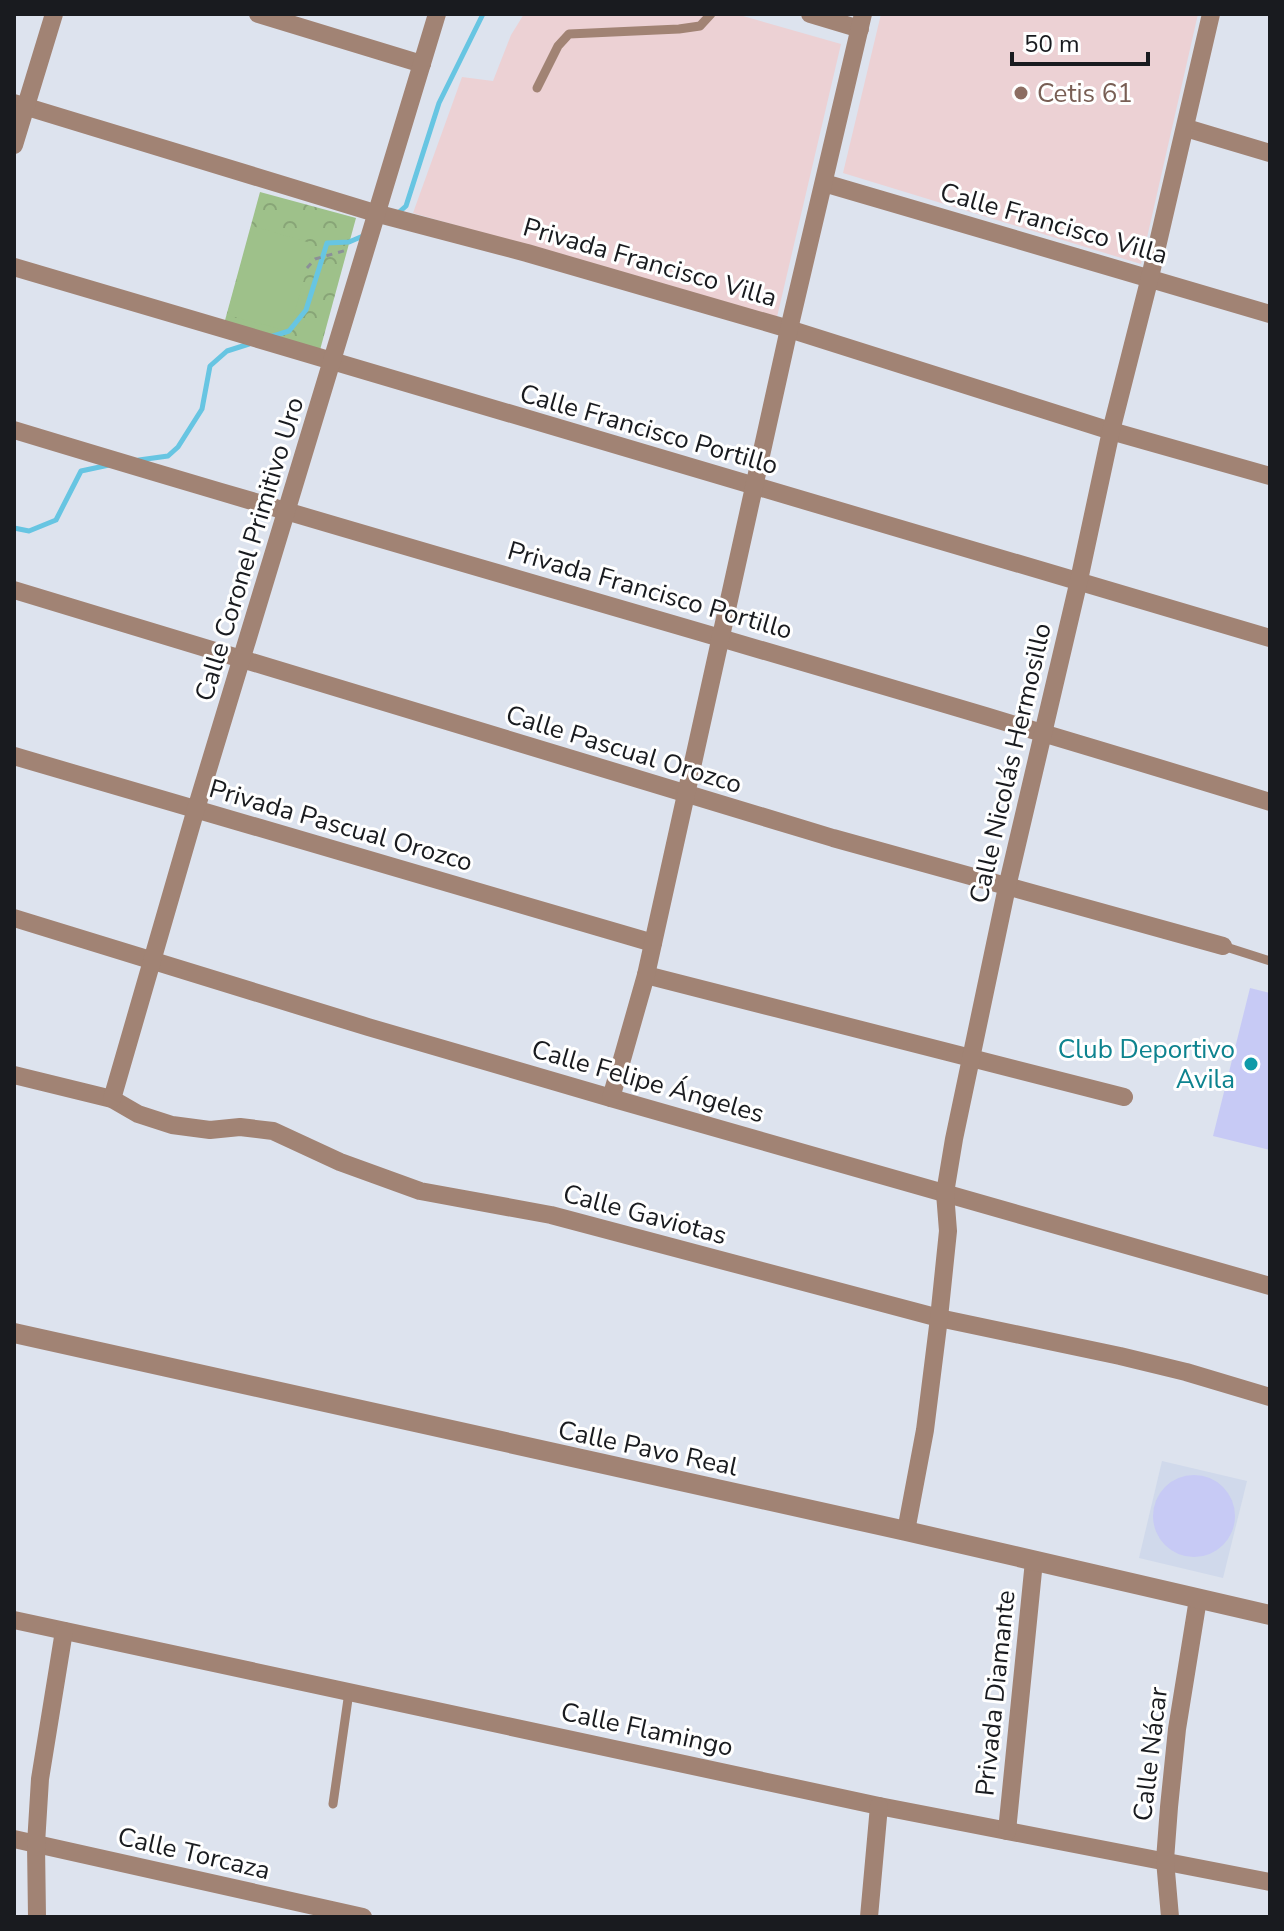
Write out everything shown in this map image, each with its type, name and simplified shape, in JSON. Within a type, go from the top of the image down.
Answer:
[{"type":"street","points":[[14,145],[19,105],[54,14]]},
{"type":"street","points":[[258,14],[422,64]]},
{"type":"street","name":"Calle Coronel Primitivo Uro","points":[[112,1099],[196,809],[437,14]]},
{"type":"street","points":[[611,1098],[646,975],[789,329],[861,21],[810,14]]},
{"type":"street","name":"Calle Nicolás Hermosillo","points":[[906,1531],[925,1430],[939,1318],[948,1231],[945,1193],[971,1060],[1007,887],[1111,431],[1211,14]]},
{"type":"street","name":"Privada Francisco Villa","points":[[19,105],[375,213],[527,253],[789,329],[1111,431],[1270,476]]},
{"type":"street","points":[[1186,128],[1270,153]]},
{"type":"street","name":"Calle Francisco Villa","points":[[824,183],[1270,314]]},
{"type":"street","name":"Calle Francisco Portillo","points":[[14,267],[1270,638]]},
{"type":"street","name":"Privada Francisco Portillo","points":[[14,430],[1270,802]]},
{"type":"street","name":"Calle Pascual Orozco","points":[[14,590],[686,795],[1223,946]]},
{"type":"street","name":"Privada Pascual Orozco","points":[[14,756],[653,943]]},
{"type":"street","name":"Calle Felipe Ángeles","points":[[14,918],[611,1098],[1270,1286]]},
{"type":"street","points":[[646,975],[1124,1097]]},
{"type":"street","name":"Calle Gaviotas","points":[[14,1075],[112,1099],[138,1114],[172,1125],[210,1130],[240,1127],[273,1131],[340,1162],[420,1191],[551,1215],[939,1318],[1120,1356],[1270,1397]]},
{"type":"street","name":"Calle Pavo Real","points":[[14,1333],[1270,1615]]},
{"type":"street","name":"Privada Diamante","points":[[1007,1831],[1034,1561]]},
{"type":"street","name":"Calle Nácar","points":[[1170,1917],[1165,1860],[1177,1729],[1198,1599]]},
{"type":"street","name":"Calle Flamingo","points":[[14,1620],[879,1806],[1270,1882]]},
{"type":"street","points":[[37,1917],[36,1844],[40,1779],[64,1631]]},
{"type":"street","points":[[869,1917],[879,1806]]},
{"type":"street","name":"Calle Torcaza","points":[[14,1839],[363,1917]]},
{"type":"lane","points":[[537,88],[558,46],[569,34],[679,29],[700,26],[711,14]]},
{"type":"lane","points":[[1223,946],[1270,961]]},
{"type":"lane","points":[[333,1804],[349,1692]]},
{"type":"path","points":[[307,268],[315,259],[367,245]]},
{"type":"shaded area","points":[[524,14],[736,14],[841,44],[777,317],[413,213],[462,77],[493,81],[511,35]]},
{"type":"shaded area","name":"Cetis 61","points":[[881,14],[1198,14],[1141,264],[843,173]]},
{"type":"shaded area","points":[[1162,1461],[1247,1481],[1223,1578],[1139,1558]]},
{"type":"green space","points":[[260,192],[356,218],[320,350],[224,324]]},
{"type":"green space","points":[[252,226],[314,244],[289,331],[227,315]]},
{"type":"building","name":"Club Deportivo Avila","points":[[1250,988],[1270,993],[1270,1150],[1213,1136]]},
{"type":"building","points":[[1194,1475],[1210,1478],[1223,1487],[1232,1500],[1235,1516],[1232,1532],[1223,1545],[1210,1554],[1194,1557],[1178,1554],[1165,1545],[1156,1532],[1153,1516],[1156,1500],[1165,1487],[1178,1478]]},
{"type":"waterway","points":[[397,214],[406,206],[439,103],[483,14]]},
{"type":"waterway","points":[[270,337],[289,331],[306,310],[327,243],[349,242],[363,236]]},
{"type":"waterway","points":[[139,460],[168,456],[178,447],[202,409],[210,366],[227,351],[249,344]]},
{"type":"waterway","points":[[14,528],[29,531],[56,520],[81,471],[109,465]]},
{"type":"place","name":"Cetis 61","points":[[1021,93]]},
{"type":"place","name":"Club Deportivo Avila","points":[[1251,1064]]}]
